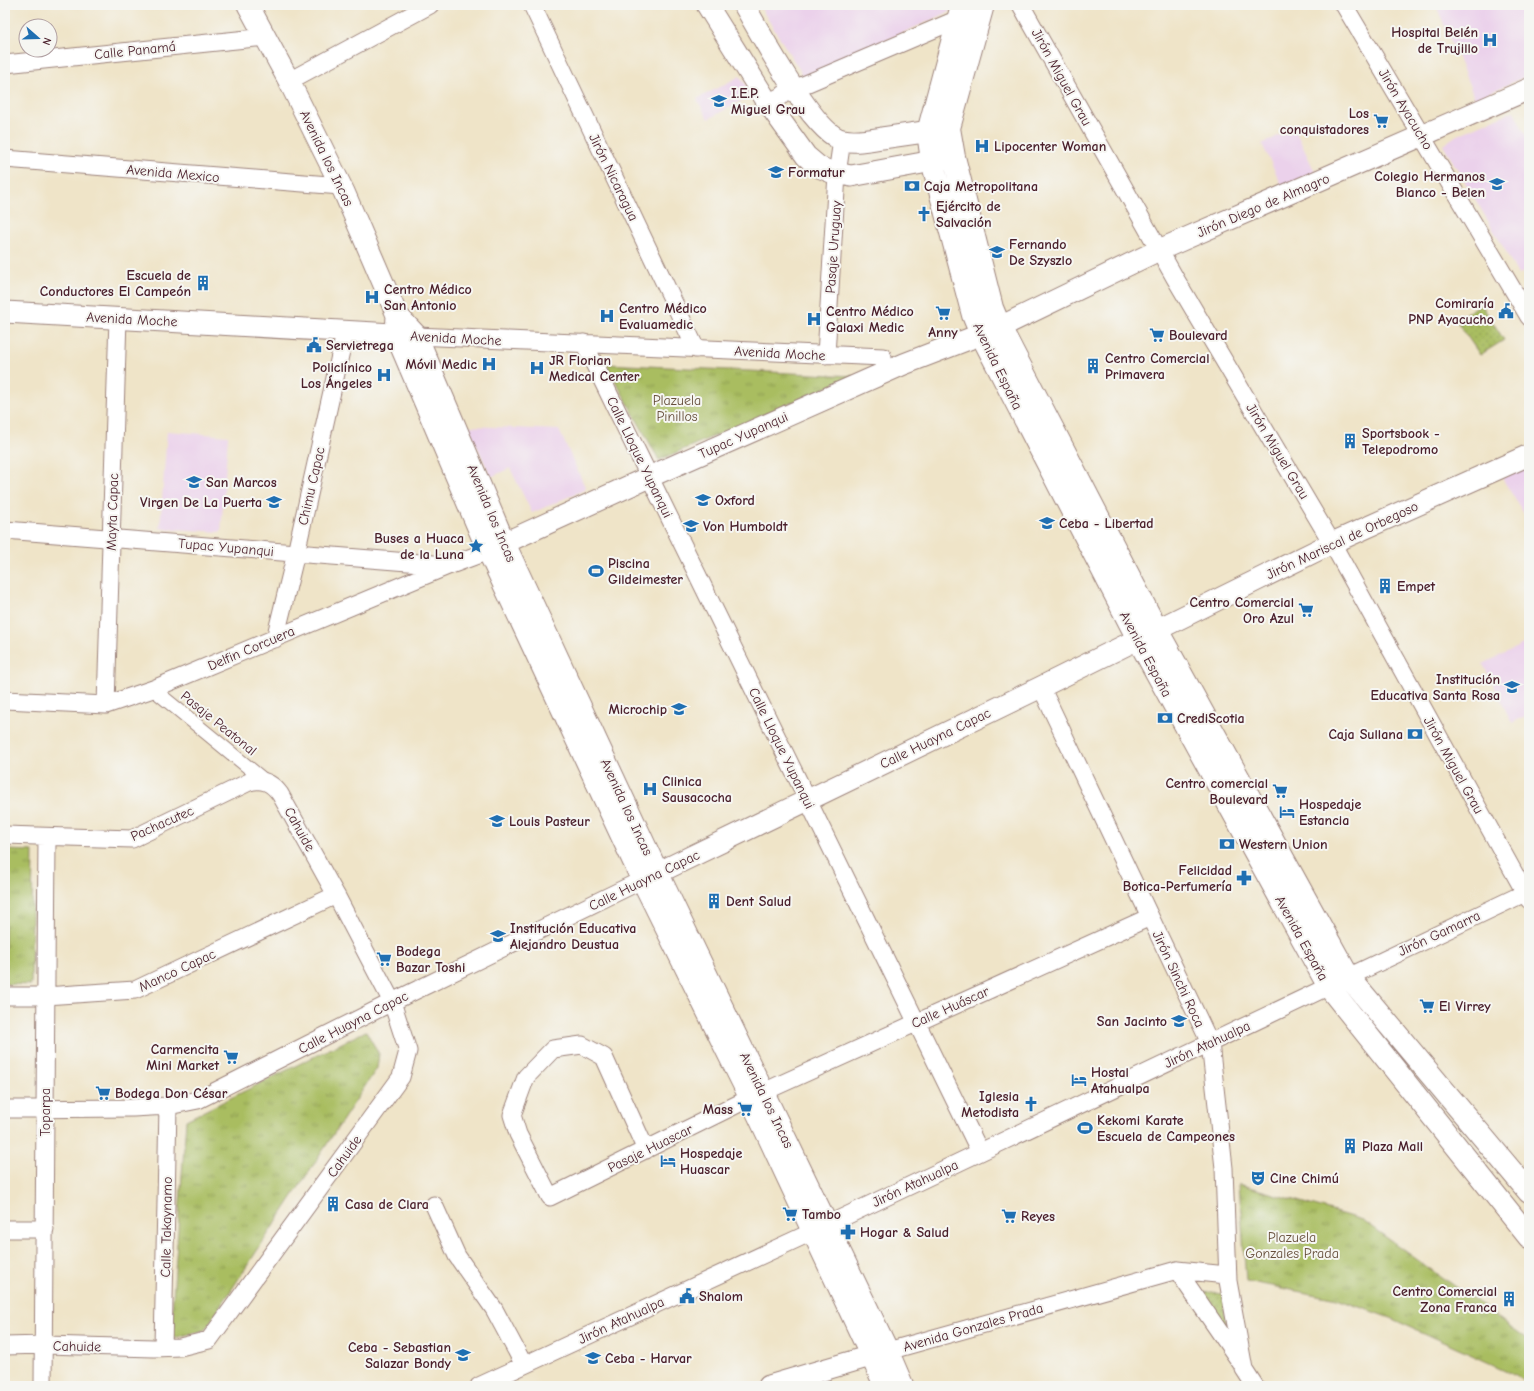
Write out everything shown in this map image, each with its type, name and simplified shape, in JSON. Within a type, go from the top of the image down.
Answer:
[{"type":"main road","name":"Avenida España","points":[[984,5],[949,128],[954,157],[992,308],[990,330]]},
{"type":"main road","name":"Avenida España","points":[[960,12],[928,132],[932,162],[973,315],[990,330],[1329,987],[1529,1237]]},
{"type":"main road","name":"Avenida España","points":[[1148,635],[1348,976],[1529,1192]]},
{"type":"street","name":"Avenida los Incas","points":[[248,5],[289,81],[341,186],[397,324],[497,547],[650,876],[820,1228],[879,1354],[903,1386]]},
{"type":"street","points":[[289,81],[430,5]]},
{"type":"street","name":"Jirón Nicaragua","points":[[532,5],[696,349]]},
{"type":"street","points":[[707,5],[768,103],[806,156],[819,167],[838,174],[852,176],[954,157]]},
{"type":"street","points":[[744,5],[794,89],[817,121],[829,134],[842,140],[863,140],[949,128]]},
{"type":"street","name":"Jirón Miguel Grau","points":[[1021,5],[1159,250],[1332,543],[1528,895]]},
{"type":"street","name":"Jirón Ayacucho","points":[[1344,5],[1529,317]]},
{"type":"street","points":[[768,103],[794,89],[960,12]]},
{"type":"street","name":"Calle Panamá","points":[[5,64],[266,37]]},
{"type":"street","name":"Jirón Diego de Almagro","points":[[990,330],[1159,250],[1529,89]]},
{"type":"street","name":"Pasaje Uruguay","points":[[826,355],[838,174],[842,140]]},
{"type":"street","name":"Avenida Mexico","points":[[5,159],[341,186]]},
{"type":"street","name":"Avenida Moche","points":[[5,312],[345,333],[397,324]]},
{"type":"street","name":"Mayta Capac","points":[[106,705],[118,318]]},
{"type":"street","name":"Avenida los Incas","points":[[397,324],[417,336],[497,547]]},
{"type":"street","name":"Tupac Yupanqui","points":[[497,547],[649,477],[904,364],[990,330]]},
{"type":"street","name":"Chimu Capac","points":[[274,639],[296,553],[345,333]]},
{"type":"street","name":"Avenida Moche","points":[[417,336],[883,357]]},
{"type":"street","name":"Calle Lloque Yupanqui","points":[[584,344],[980,1152]]},
{"type":"street","name":"Jirón Mariscal de Orbegoso","points":[[1148,635],[1332,543],[1529,455]]},
{"type":"street","name":"Tupac Yupanqui","points":[[5,530],[448,566]]},
{"type":"street","name":"Delfin Corcuera","points":[[5,700],[106,705],[153,689],[497,547]]},
{"type":"street","name":"Calle Huayna Capac","points":[[5,1109],[133,1108],[168,1106],[198,1100],[392,1002],[1148,635]]},
{"type":"street","name":"Jirón Sinchi Roca","points":[[1041,687],[1210,1043],[1224,1168],[1228,1275],[1244,1369],[1255,1386]]},
{"type":"street","name":"Pasaje Peatonal","points":[[153,689],[265,781]]},
{"type":"street","name":"Pachacutec","points":[[5,835],[47,838],[132,839],[250,782],[257,780],[265,781]]},
{"type":"street","name":"Cahuide","points":[[5,1346],[44,1345],[180,1347],[209,1340],[401,1077],[408,1052],[392,1002],[336,895],[280,794],[275,787],[265,781]]},
{"type":"street","name":"Toparpa","points":[[43,1386],[47,838]]},
{"type":"street","name":"Manco Capac","points":[[5,996],[46,996],[135,990],[336,895]]},
{"type":"street","name":"Jirón Gamarra","points":[[1348,976],[1528,895]]},
{"type":"street","name":"Calle Huáscar","points":[[756,1095],[1150,917]]},
{"type":"street","name":"Jirón Atahualpa","points":[[479,1386],[820,1228],[1329,987],[1348,976]]},
{"type":"street","name":"Pasaje Huascar","points":[[646,1150],[604,1057],[582,1045],[553,1049],[526,1077],[512,1115],[518,1134],[550,1197],[646,1150],[756,1095]]},
{"type":"street","name":"Calle Takaynamo","points":[[163,1347],[168,1106]]},
{"type":"street","points":[[434,1205],[457,1256],[494,1309],[524,1365]]},
{"type":"street","points":[[5,1229],[45,1229]]},
{"type":"street","points":[[1177,1270],[1244,1369]]},
{"type":"street","name":"Avenida Gonzales Prada","points":[[769,1386],[1177,1270],[1228,1275]]},
{"type":"street","name":"Avenida los Incas","points":[[879,1354],[885,1386]]},
{"type":"shaded area","points":[[759,5],[951,5],[949,12],[804,77]]},
{"type":"shaded area","name":"Hospital Belén de Trujillo","points":[[1436,5],[1529,5],[1529,75],[1475,99]]},
{"type":"shaded area","name":"I.E.P. Miguel Grau","points":[[740,76],[752,95],[708,119],[697,99]]},
{"type":"shaded area","name":"Colegio Hermanos Blanco - Belen","points":[[1514,111],[1529,142],[1529,269],[1518,275],[1504,248],[1443,145],[1457,135]]},
{"type":"shaded area","points":[[1294,128],[1315,172],[1283,188],[1262,144]]},
{"type":"shaded area","points":[[468,426],[559,430],[586,489],[532,513],[510,468],[491,477]]},
{"type":"shaded area","name":"San Marcos","points":[[167,431],[228,436],[221,532],[160,528]]},
{"type":"shaded area","points":[[1529,465],[1529,522],[1502,478]]},
{"type":"shaded area","name":"Institución Educativa Santa Rosa","points":[[1529,641],[1529,714],[1512,723],[1483,664]]},
{"type":"green space","points":[[1481,304],[1504,340],[1480,355],[1456,320]]},
{"type":"green space","name":"Plazuela Pinillos","points":[[606,364],[853,376],[659,460]]},
{"type":"green space","points":[[5,850],[33,851],[31,985],[5,984]]},
{"type":"green space","points":[[366,1031],[379,1054],[377,1068],[205,1330],[170,1339],[186,1120]]},
{"type":"green space","name":"Plazuela Gonzales Prada","points":[[1239,1184],[1362,1220],[1529,1340],[1529,1385],[1516,1375],[1390,1318],[1337,1299],[1246,1281]]},
{"type":"green space","points":[[1200,1292],[1223,1294],[1227,1331]]},
{"type":"place","name":"Hospital Belén de Trujillo","points":[[1490,40]]},
{"type":"place","name":"I.E.P. Miguel Grau","points":[[719,101]]},
{"type":"place","name":"Los conquistadores","points":[[1381,121]]},
{"type":"place","name":"Lipocenter Woman","points":[[982,146]]},
{"type":"place","name":"Formatur","points":[[776,172]]},
{"type":"place","name":"Colegio Hermanos Blanco - Belen","points":[[1497,184]]},
{"type":"place","name":"Caja Metropolitana","points":[[912,186]]},
{"type":"place","name":"Ejército de Salvación","points":[[924,214]]},
{"type":"place","name":"Fernando De Szyszlo","points":[[997,252]]},
{"type":"place","name":"Escuela de Conductores El Campeón","points":[[203,283]]},
{"type":"place","name":"Centro Médico San Antonio","points":[[372,297]]},
{"type":"place","name":"Comiraría PNP Ayacucho","points":[[1506,311]]},
{"type":"place","name":"Anny","points":[[943,313]]},
{"type":"place","name":"Centro Médico Evaluamedic","points":[[607,316]]},
{"type":"place","name":"Centro Médico Galaxi Medic","points":[[814,319]]},
{"type":"place","name":"Boulevard","points":[[1157,335]]},
{"type":"place","name":"Servietrega","points":[[314,345]]},
{"type":"place","name":"Móvil Medic","points":[[489,364]]},
{"type":"place","name":"Centro Comercial Primavera","points":[[1093,366]]},
{"type":"place","name":"JR Florian Medical Center","points":[[537,368]]},
{"type":"place","name":"Policlínico Los Ángeles","points":[[384,375]]},
{"type":"place","name":"Sportsbook - Telepodromo","points":[[1350,441]]},
{"type":"place","name":"San Marcos","points":[[194,482]]},
{"type":"place","name":"Oxford","points":[[703,500]]},
{"type":"place","name":"Virgen De La Puerta","points":[[274,502]]},
{"type":"place","name":"Ceba - Libertad","points":[[1047,523]]},
{"type":"place","name":"Von Humboldt","points":[[691,526]]},
{"type":"place","name":"Buses a Huaca de la Luna","points":[[476,546]]},
{"type":"place","name":"Piscina Gildeimester","points":[[596,571]]},
{"type":"place","name":"Empet","points":[[1385,586]]},
{"type":"place","name":"Centro Comercial Oro Azul","points":[[1306,610]]},
{"type":"place","name":"Institución Educativa Santa Rosa","points":[[1512,687]]},
{"type":"place","name":"Microchip","points":[[679,709]]},
{"type":"place","name":"CrediScotia","points":[[1165,718]]},
{"type":"place","name":"Caja Sullana","points":[[1415,734]]},
{"type":"place","name":"Clinica Sausacocha","points":[[650,789]]},
{"type":"place","name":"Centro comercial Boulevard","points":[[1280,791]]},
{"type":"place","name":"Hospedaje Estancia","points":[[1287,812]]},
{"type":"place","name":"Louis Pasteur","points":[[497,821]]},
{"type":"place","name":"Western Union","points":[[1227,844]]},
{"type":"place","name":"Felicidad Botica-Perfumería","points":[[1244,878]]},
{"type":"place","name":"Dent Salud","points":[[714,901]]},
{"type":"place","name":"Institución Educativa Alejandro Deustua","points":[[498,936]]},
{"type":"place","name":"Bodega Bazar Toshi","points":[[384,959]]},
{"type":"place","name":"El Virrey","points":[[1427,1006]]},
{"type":"place","name":"San Jacinto","points":[[1179,1021]]},
{"type":"place","name":"Carmencita Mini Market","points":[[231,1057]]},
{"type":"place","name":"Hostal Atahualpa","points":[[1079,1080]]},
{"type":"place","name":"Bodega Don César","points":[[103,1093]]},
{"type":"place","name":"Iglesia Metodista","points":[[1031,1104]]},
{"type":"place","name":"Mass","points":[[745,1109]]},
{"type":"place","name":"Kekomi Karate Escuela de Campeones","points":[[1085,1128]]},
{"type":"place","name":"Plaza Mall","points":[[1350,1146]]},
{"type":"place","name":"Hospedaje Huascar","points":[[668,1161]]},
{"type":"place","name":"Cine Chimú","points":[[1258,1178]]},
{"type":"place","name":"Casa de Clara","points":[[333,1204]]},
{"type":"place","name":"Tambo","points":[[790,1214]]},
{"type":"place","name":"Reyes","points":[[1009,1216]]},
{"type":"place","name":"Hogar & Salud","points":[[848,1232]]},
{"type":"place","name":"Shalom","points":[[687,1296]]},
{"type":"place","name":"Centro Comercial Zona Franca","points":[[1509,1299]]},
{"type":"place","name":"Ceba - Sebastian Salazar Bondy","points":[[463,1355]]},
{"type":"place","name":"Ceba - Harvar","points":[[593,1358]]}]
